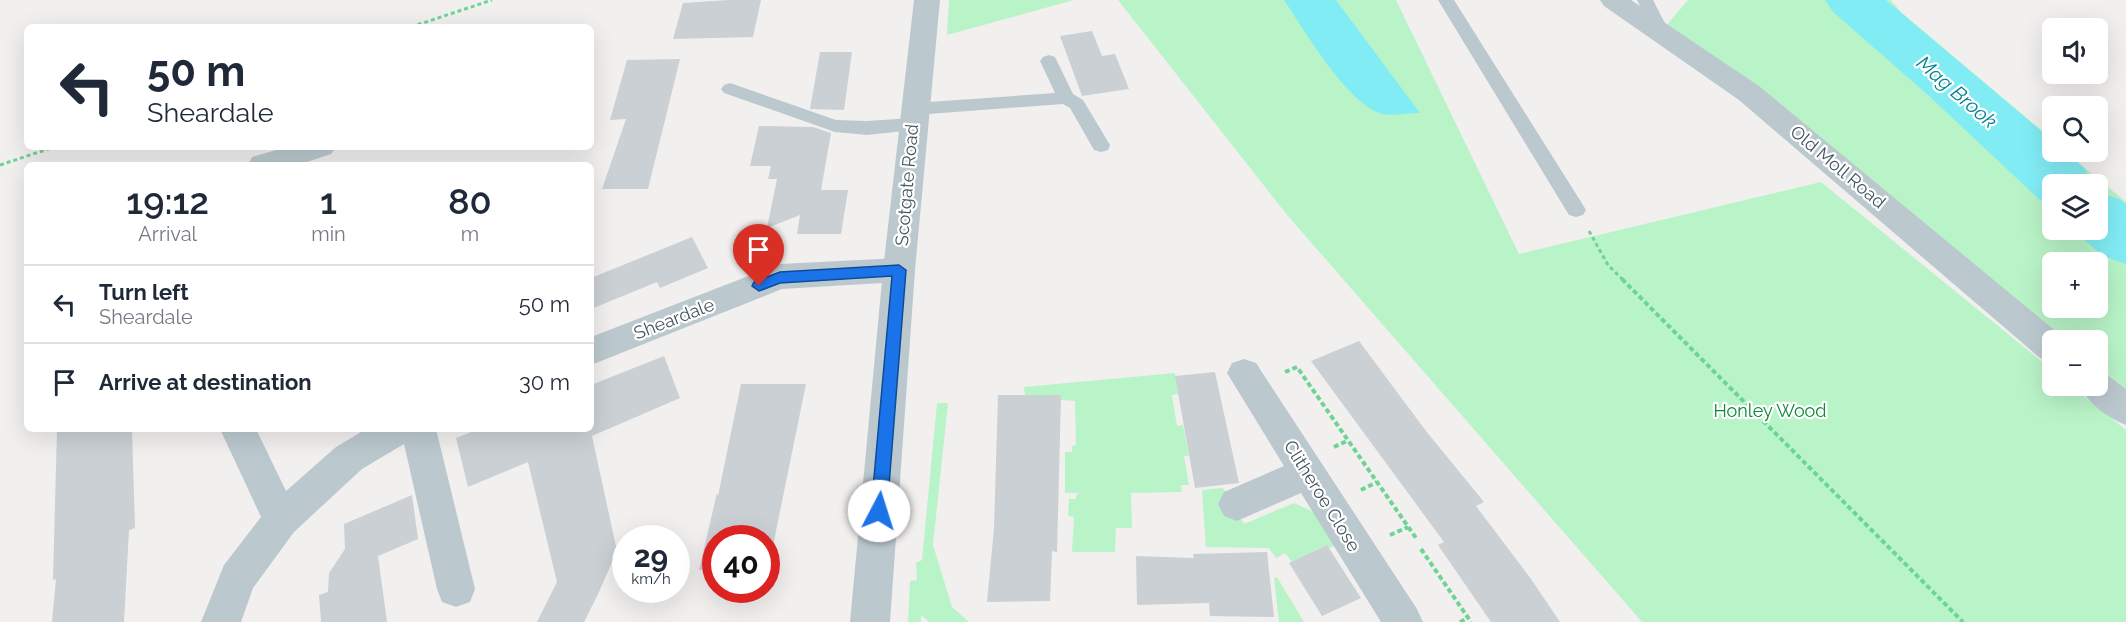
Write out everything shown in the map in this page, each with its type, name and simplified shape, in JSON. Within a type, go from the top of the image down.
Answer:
[{"type":"street","name":"Scotgate Road","points":[[870,622],[899,270],[927,0]]},
{"type":"street","name":"Old Moll Road","points":[[1613,0],[1659,29],[1749,93],[2042,340]]},
{"type":"street","points":[[273,162],[311,150]]},
{"type":"street","name":"Sheardale","points":[[594,350],[780,278],[899,270]]},
{"type":"street","name":"Clitheroe Close","points":[[1244,373],[1399,621]]},
{"type":"street","points":[[2108,395],[2126,410]]},
{"type":"street","points":[[239,432],[281,520]]},
{"type":"street","points":[[221,622],[238,578],[281,520],[349,458],[392,432]]},
{"type":"street","points":[[419,432],[456,589]]},
{"type":"street","points":[[1237,504],[1308,473]]},
{"type":"lane","points":[[1446,0],[1576,210]]},
{"type":"lane","points":[[1645,0],[1659,29]]},
{"type":"lane","points":[[1049,61],[1066,98]]},
{"type":"lane","points":[[730,89],[835,126],[867,128],[914,116],[1066,98],[1077,104],[1101,145]]},
{"type":"path","points":[[420,24],[492,0]]},
{"type":"path","points":[[0,165],[45,150]]},
{"type":"path","points":[[1576,210],[1608,265],[1963,622]]},
{"type":"path","points":[[1297,367],[1416,538]]},
{"type":"path","points":[[1421,549],[1470,620],[1460,622]]},
{"type":"green space","points":[[949,0],[1074,0],[947,35]]},
{"type":"green space","name":"Honley Wood","points":[[1118,0],[1396,0],[1519,254],[1821,182],[2042,362],[2042,396],[2084,396],[2126,430],[2126,622],[1642,622],[1288,216]]},
{"type":"green space","points":[[1688,0],[1891,0],[1902,13],[2042,131],[2042,162],[2078,162],[2092,174],[2042,174],[2042,240],[2108,240],[2108,187],[2126,202],[2126,389],[2108,375],[2108,330],[2054,330],[1734,74],[1665,27]]},
{"type":"green space","points":[[1175,373],[1178,394],[1172,395],[1177,426],[1183,425],[1189,456],[1184,456],[1189,485],[1181,485],[1182,492],[1131,493],[1132,528],[1116,528],[1115,552],[1072,552],[1074,517],[1068,516],[1069,499],[1076,499],[1077,494],[1083,493],[1065,493],[1065,452],[1072,452],[1072,446],[1076,445],[1075,401],[1061,400],[1061,395],[1025,395],[1024,387]]},
{"type":"green space","points":[[937,403],[948,403],[933,545],[952,607],[969,622],[929,622],[921,615],[921,622],[908,622],[910,581],[917,580],[916,563],[922,560]]},
{"type":"green space","points":[[1223,488],[1244,524],[1294,503],[1314,512],[1335,546],[1329,548],[1326,545],[1292,562],[1285,553],[1276,558],[1269,548],[1206,547],[1202,490]]},
{"type":"green space","points":[[1277,577],[1304,622],[1279,622],[1274,578]]},
{"type":"water","points":[[1284,0],[1336,0],[1420,113],[1383,114],[1370,108],[1356,97],[1328,65]]},
{"type":"building","points":[[761,0],[753,37],[673,39],[683,3]]},
{"type":"building","points":[[1092,31],[1102,56],[1115,54],[1129,89],[1082,96],[1060,36]]},
{"type":"building","points":[[820,52],[852,52],[844,110],[810,109]]},
{"type":"building","points":[[680,59],[648,189],[602,189],[626,119],[610,120],[627,60]]},
{"type":"building","points":[[759,126],[813,127],[831,133],[821,190],[848,190],[841,234],[797,234],[800,215],[767,228],[777,179],[768,179],[771,166],[750,166]]},
{"type":"building","points":[[692,237],[708,268],[660,288],[657,282],[594,308],[594,277]]},
{"type":"building","points":[[1359,341],[1426,431],[1484,502],[1476,506],[1560,622],[1491,622],[1438,545],[1444,542],[1311,361]]},
{"type":"building","points":[[664,356],[680,398],[592,436],[612,528],[612,562],[598,594],[584,622],[537,622],[557,582],[528,462],[468,487],[456,438],[471,432],[594,432],[594,384]]},
{"type":"building","points":[[1215,372],[1239,483],[1195,488],[1175,376]]},
{"type":"building","points":[[741,384],[806,384],[777,525],[710,525],[717,493],[718,496]]},
{"type":"building","points":[[998,395],[1061,395],[1057,552],[1052,551],[1050,601],[987,602],[994,528]]},
{"type":"building","points":[[57,432],[132,432],[135,528],[129,530],[124,622],[52,622],[56,579],[53,580]]},
{"type":"building","points":[[412,495],[418,539],[378,556],[387,622],[321,622],[319,595],[328,592],[329,573],[345,549],[344,524]]},
{"type":"building","points":[[1327,545],[1361,598],[1322,616],[1289,563]]},
{"type":"building","points":[[1267,552],[1274,617],[1210,616],[1209,603],[1137,605],[1136,556],[1194,558],[1193,554]]},
{"type":"waterway","name":"Mag Brook","points":[[1852,0],[1949,82],[2051,174]]},
{"type":"waterway","name":"Mag Brook","points":[[2108,225],[2126,239]]},
{"type":"route","points":[[759,286],[780,278],[899,270],[879,511]]}]
